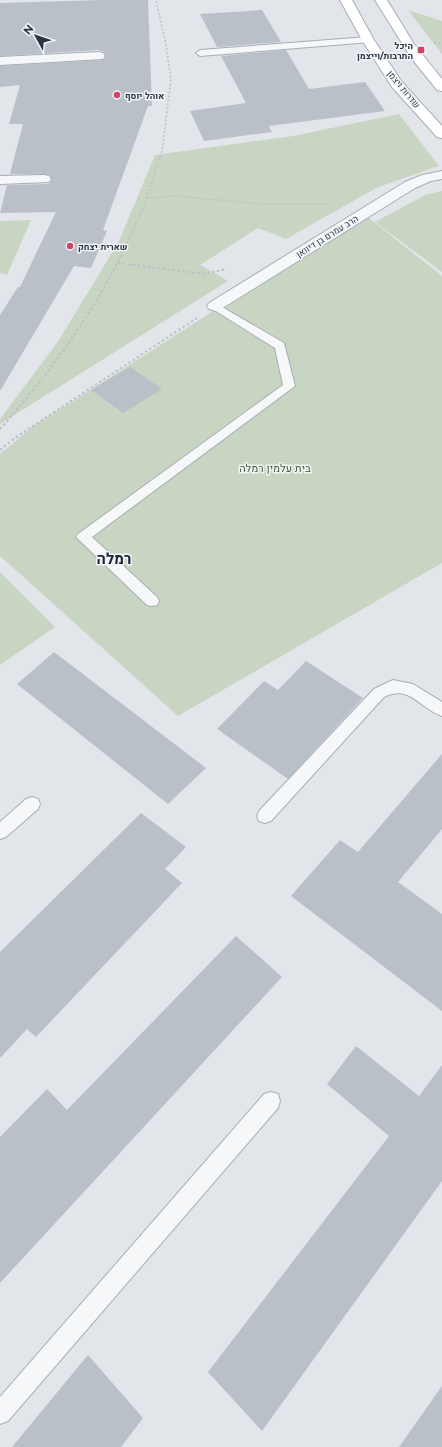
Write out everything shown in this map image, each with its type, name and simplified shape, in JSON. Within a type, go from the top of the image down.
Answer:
[{"type":"main road","name":"שדרות ויצמן","points":[[346,0],[368,40],[397,84],[442,134]]},
{"type":"main road","points":[[381,0],[408,46],[430,75],[442,87]]},
{"type":"street","points":[[0,62],[99,56]]},
{"type":"street","name":"הרב עמרם בן דיוואן","points":[[215,306],[410,185],[427,178],[442,175]]},
{"type":"street","points":[[0,180],[44,179]]},
{"type":"lane","points":[[200,53],[368,40]]},
{"type":"lane","points":[[152,601],[83,537],[289,386],[280,346],[215,306]]},
{"type":"lane","points":[[265,816],[379,693],[393,686],[408,688],[442,710]]},
{"type":"lane","points":[[0,832],[32,804]]},
{"type":"lane","points":[[0,1413],[271,1101]]},
{"type":"path","points":[[0,429],[34,391],[86,317],[118,263],[147,198],[162,150],[171,80],[166,45],[156,0]]},
{"type":"path","points":[[147,198],[174,196],[264,204],[326,204],[364,213]]},
{"type":"path","points":[[118,263],[204,274],[226,269]]},
{"type":"path","points":[[0,450],[15,438],[215,306]]},
{"type":"green space","points":[[408,10],[442,21],[442,54]]},
{"type":"green space","points":[[399,114],[439,166],[378,187],[286,239],[258,228],[200,265],[228,281],[0,424],[0,419],[59,340],[119,241],[155,155],[293,136]]},
{"type":"green space","points":[[442,191],[442,272],[375,222],[425,195]]},
{"type":"green space","name":"בית עלמין רמלה","points":[[364,214],[442,276],[442,563],[178,716],[0,556],[0,454],[31,428]]},
{"type":"green space","points":[[31,220],[7,275],[0,273],[0,221]]},
{"type":"green space","points":[[0,572],[55,627],[0,665]]},
{"type":"building","points":[[148,0],[152,106],[148,106],[103,230],[107,231],[91,268],[74,266],[0,391],[0,315],[18,287],[20,287],[56,212],[0,213],[7,185],[49,184],[52,180],[50,175],[44,174],[10,174],[23,124],[9,124],[20,85],[0,87],[0,66],[103,60],[106,57],[104,52],[99,50],[0,56],[0,3]]},
{"type":"building","points":[[262,10],[281,42],[217,47],[200,14]]},
{"type":"building","points":[[286,50],[309,89],[365,82],[385,111],[269,126],[272,132],[204,141],[190,111],[246,103],[221,56]]},
{"type":"building","points":[[130,367],[162,389],[123,413],[91,390]]},
{"type":"building","points":[[54,652],[206,768],[168,804],[17,684]]},
{"type":"building","points":[[306,661],[363,698],[288,779],[217,729],[264,681],[278,690]]},
{"type":"building","points":[[442,754],[442,829],[398,882],[442,914],[442,1011],[291,896],[340,840],[358,852]]},
{"type":"building","points":[[141,813],[186,847],[165,869],[182,883],[36,1037],[27,1029],[0,1058],[0,952]]},
{"type":"building","points":[[236,936],[282,977],[0,1283],[0,1137],[47,1089],[67,1110]]},
{"type":"building","points":[[356,1046],[419,1096],[442,1065],[442,1181],[262,1431],[208,1372],[389,1136],[327,1084]]},
{"type":"building","points":[[88,1355],[143,1418],[121,1447],[12,1447]]},
{"type":"building","points":[[442,1386],[442,1447],[399,1447]]},
{"type":"place","name":"היכל התרבות/וייצמן","points":[[421,50]]},
{"type":"place","name":"אוהל יוסף","points":[[117,95]]},
{"type":"place","name":"שארית יצחק","points":[[70,246]]},
{"type":"district","name":"רמלה","points":[[114,558]]}]
